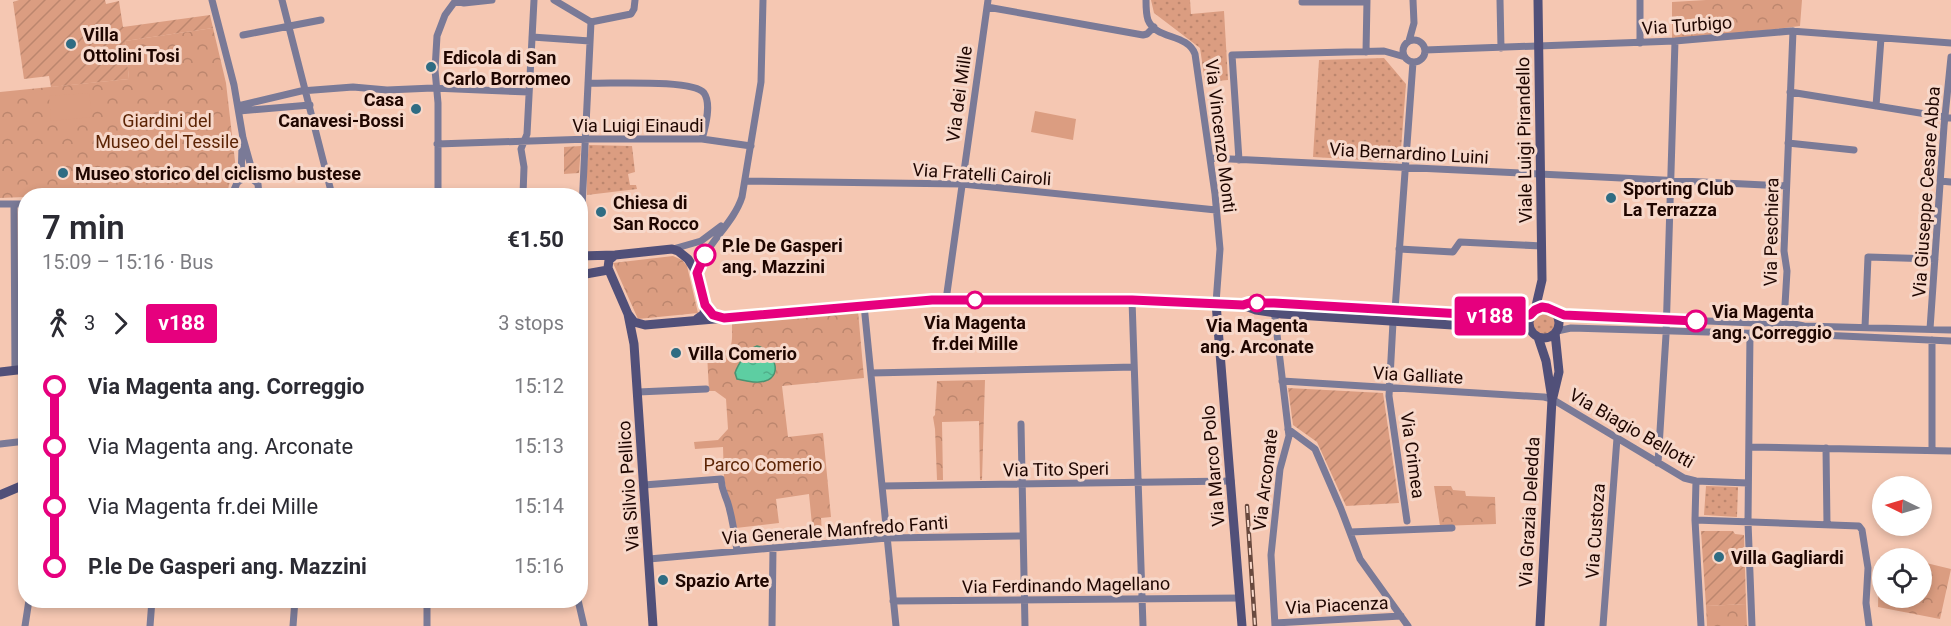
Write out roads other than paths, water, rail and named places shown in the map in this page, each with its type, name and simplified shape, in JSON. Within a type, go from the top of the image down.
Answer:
[{"type":"street","points":[[212,0],[243,138],[258,188]]},
{"type":"street","points":[[282,0],[307,90],[330,188]]},
{"type":"street","points":[[438,188],[435,68],[438,30],[456,0],[464,3],[492,0]]},
{"type":"street","points":[[522,188],[524,166],[521,149],[525,142],[534,0]]},
{"type":"street","points":[[554,0],[591,22],[632,12],[635,0]]},
{"type":"street","points":[[697,273],[707,251],[738,207],[745,181],[762,74],[763,0]]},
{"type":"street","points":[[987,4],[1143,35],[1154,27],[1147,17],[1146,0]]},
{"type":"street","points":[[1405,57],[1404,47],[1409,41],[1414,23],[1413,0]]},
{"type":"street","points":[[1500,0],[1501,48]]},
{"type":"street","name":"Viale Luigi Pirandello","points":[[1533,313],[1542,280],[1538,0]]},
{"type":"street","points":[[1640,43],[1641,0]]},
{"type":"street","points":[[1302,2],[1367,1],[1366,52]]},
{"type":"street","name":"Via dei Mille","points":[[946,300],[987,4]]},
{"type":"street","points":[[243,36],[321,20]]},
{"type":"street","points":[[582,188],[591,22]]},
{"type":"street","name":"Via Vincenzo Monti","points":[[1154,27],[1184,41],[1194,50],[1210,158],[1220,249],[1216,303]]},
{"type":"street","name":"Via Turbigo","points":[[1425,50],[1640,43],[1792,31],[1951,43]]},
{"type":"street","name":"Via Peschiera","points":[[1784,323],[1787,271],[1784,255],[1792,31]]},
{"type":"street","points":[[532,38],[590,41]]},
{"type":"street","points":[[1876,106],[1881,38]]},
{"type":"street","points":[[1409,41],[1419,41],[1425,50],[1423,57],[1413,62]]},
{"type":"street","points":[[1658,463],[1666,330],[1675,41]]},
{"type":"street","points":[[1239,160],[1232,55],[1384,51],[1405,57],[1413,62]]},
{"type":"street","name":"Via Giuseppe Cesare Abba","points":[[1930,329],[1951,57]]},
{"type":"street","points":[[1395,310],[1413,62]]},
{"type":"street","points":[[588,83],[683,85],[697,88],[705,94],[707,107],[702,140]]},
{"type":"street","points":[[238,109],[307,90],[353,87],[387,90],[437,88],[529,92]]},
{"type":"street","points":[[1790,92],[1948,118]]},
{"type":"street","points":[[238,109],[310,105]]},
{"type":"street","points":[[241,180],[243,138]]},
{"type":"street","name":"Via Luigi Einaudi","points":[[438,144],[702,140],[751,146]]},
{"type":"street","points":[[1788,143],[1854,150]]},
{"type":"street","name":"Via Bernardino Luini","points":[[1210,158],[1786,186]]},
{"type":"street","points":[[235,188],[241,180],[249,178],[255,181]]},
{"type":"street","name":"Via Fratelli Cairoli","points":[[745,181],[962,184],[1216,210]]},
{"type":"street","points":[[1940,181],[1951,182]]},
{"type":"street","points":[[0,204],[18,204]]},
{"type":"street","points":[[14,204],[15,370]]},
{"type":"street","points":[[588,256],[672,249],[701,241],[728,221]]},
{"type":"street","points":[[1399,249],[1453,252],[1460,242],[1542,246]]},
{"type":"street","points":[[672,249],[686,256],[697,273],[705,305],[704,314],[694,320]]},
{"type":"street","points":[[588,274],[608,270],[608,262],[615,255]]},
{"type":"street","points":[[1866,327],[1868,257],[1935,259]]},
{"type":"street","name":"Via Silvio Pellico","points":[[608,270],[628,314],[634,344],[653,626]]},
{"type":"street","name":"Viale Luigi Pirandello","points":[[1542,280],[1553,311]]},
{"type":"street","points":[[628,314],[634,322],[645,325],[864,305],[946,300],[1132,300],[1243,305],[1249,303],[1393,322],[1530,330]]},
{"type":"street","points":[[1132,300],[1143,626]]},
{"type":"street","name":"Via Marco Polo","points":[[1216,303],[1242,626]]},
{"type":"street","points":[[705,305],[713,315],[724,318]]},
{"type":"street","points":[[864,305],[896,626]]},
{"type":"street","points":[[1274,308],[1395,310],[1514,317],[1533,313],[1542,307],[1564,315],[1951,330]]},
{"type":"street","name":"Via Arconate","points":[[1274,308],[1288,429],[1288,440],[1280,472],[1271,555],[1275,625]]},
{"type":"street","points":[[1553,311],[1559,320],[1556,332]]},
{"type":"street","points":[[1533,313],[1528,323],[1530,330],[1538,337],[1546,338],[1556,332],[1571,328],[1951,341]]},
{"type":"street","name":"Via Crimea","points":[[1393,322],[1389,388],[1407,521]]},
{"type":"street","points":[[1780,334],[1777,328],[1784,323]]},
{"type":"street","points":[[1784,323],[1791,328],[1788,334]]},
{"type":"street","points":[[634,344],[637,332],[645,325]]},
{"type":"street","name":"Via Grazia Deledda","points":[[1540,626],[1552,399],[1559,372],[1556,332]]},
{"type":"street","points":[[1750,333],[1748,522],[1752,626]]},
{"type":"street","name":"Via Grazia Deledda","points":[[1538,337],[1546,361],[1552,399]]},
{"type":"street","points":[[1932,340],[1932,450]]},
{"type":"street","points":[[871,374],[1134,367]]},
{"type":"street","points":[[0,372],[18,370]]},
{"type":"street","name":"Via Galliate","points":[[1282,381],[1552,399]]},
{"type":"street","points":[[638,392],[706,389]]},
{"type":"street","name":"Via Biagio Bellotti","points":[[1552,399],[1684,478],[1696,481]]},
{"type":"street","points":[[1021,424],[1025,626]]},
{"type":"street","points":[[1288,429],[1315,449],[1362,562],[1408,626]]},
{"type":"street","name":"Via Custoza","points":[[1603,626],[1617,438]]},
{"type":"street","points":[[0,444],[18,442]]},
{"type":"street","points":[[1749,447],[1951,451]]},
{"type":"street","points":[[1826,448],[1827,525]]},
{"type":"street","points":[[644,485],[721,479],[722,493],[728,505],[737,551]]},
{"type":"street","name":"Via Tito Speri","points":[[882,486],[1231,481]]},
{"type":"street","points":[[1701,626],[1695,520],[1696,481],[1748,483]]},
{"type":"street","points":[[0,495],[18,487]]},
{"type":"street","points":[[1695,520],[1858,526],[1861,528],[1868,568],[1866,604],[1869,626]]},
{"type":"street","points":[[1350,532],[1452,528]]},
{"type":"street","name":"Via Generale Manfredo Fanti","points":[[649,559],[887,538],[1023,536]]},
{"type":"street","points":[[772,626],[773,548]]},
{"type":"street","name":"Via Ferdinando Magellano","points":[[893,601],[1240,598]]},
{"type":"street","points":[[25,626],[28,608]]},
{"type":"street","points":[[150,626],[151,608]]},
{"type":"street","points":[[293,626],[294,608]]},
{"type":"street","points":[[427,608],[427,626]]},
{"type":"street","points":[[580,608],[584,626]]},
{"type":"street","name":"Via Piacenza","points":[[1275,625],[1401,616]]},
{"type":"water","points":[[757,346],[767,352],[774,362],[775,368],[771,378],[762,382],[737,379],[735,373],[741,361],[750,350]]},
{"type":"railway","points":[[1247,506],[1255,626]]},
{"type":"place","name":"Villa Ottolini Tosi","points":[[71,44]]},
{"type":"place","name":"Edicola di San Carlo Borromeo","points":[[431,67]]},
{"type":"place","name":"Casa Canavesi-Bossi","points":[[416,109]]},
{"type":"place","name":"Museo storico del ciclismo bustese","points":[[63,173]]},
{"type":"place","name":"Sporting Club La Terrazza","points":[[1611,198]]},
{"type":"place","name":"Chiesa di San Rocco","points":[[601,212]]},
{"type":"place","name":"P.le De Gasperi ang. Mazzini","points":[[705,255]]},
{"type":"place","name":"Via Magenta fr.dei Mille","points":[[975,300]]},
{"type":"place","name":"Via Magenta ang. Arconate","points":[[1257,303]]},
{"type":"place","name":"Via Magenta ang. Correggio","points":[[1696,321]]},
{"type":"place","name":"Villa Comerio","points":[[676,353]]},
{"type":"place","name":"Villa Gagliardi","points":[[1719,557]]},
{"type":"place","name":"Spazio Arte","points":[[663,580]]},
{"type":"park label","name":"Giardini del Museo del Tessile","points":[[167,130]]},
{"type":"park label","name":"Parco Comerio","points":[[763,464]]}]
